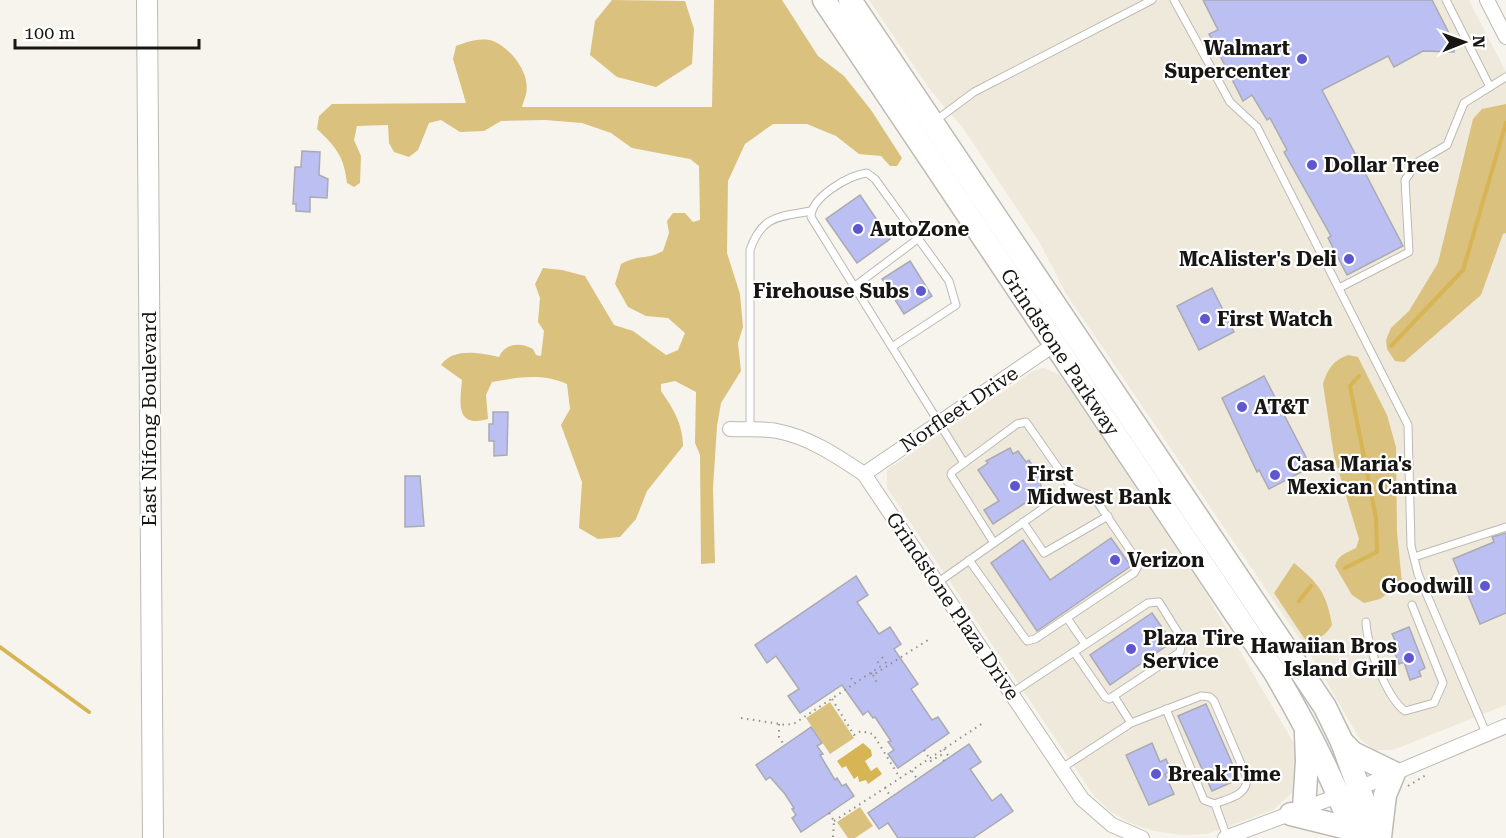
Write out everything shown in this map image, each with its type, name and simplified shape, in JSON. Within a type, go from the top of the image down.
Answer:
[{"type":"main road","name":"Grindstone Parkway","points":[[824,0],[1274,671],[1378,838]]},
{"type":"main road","name":"Grindstone Parkway","points":[[850,0],[1325,707],[1342,742],[1353,833]]},
{"type":"main road","points":[[1305,723],[1307,761],[1298,811],[1353,833]]},
{"type":"main road","points":[[1342,742],[1353,753],[1398,781],[1385,795],[1378,838]]},
{"type":"street","name":"East Nifong Boulevard","points":[[147,0],[153,838]]},
{"type":"street","points":[[1487,0],[1506,37]]},
{"type":"street","name":"Norfleet Drive","points":[[864,474],[1055,344]]},
{"type":"street","name":"Grindstone Plaza Drive","points":[[730,429],[776,431],[803,439],[834,454],[864,474],[1082,799],[1112,825],[1142,838]]},
{"type":"street","points":[[1226,838],[1349,791],[1398,781],[1486,733],[1506,726]]},
{"type":"lane","points":[[933,122],[974,92],[1152,0]]},
{"type":"lane","points":[[1174,0],[1230,102],[1257,127],[1408,425],[1411,546],[1418,574],[1486,733]]},
{"type":"lane","points":[[1446,0],[1490,87]]},
{"type":"lane","points":[[1339,288],[1409,252],[1405,180],[1418,162],[1447,145],[1464,103],[1506,77]]},
{"type":"lane","points":[[892,347],[956,305],[949,281],[875,179],[867,173],[850,177],[834,187],[814,205],[811,217],[964,463]]},
{"type":"lane","points":[[750,430],[750,250],[756,232],[776,218],[811,211]]},
{"type":"lane","points":[[855,286],[919,238]]},
{"type":"lane","points":[[969,560],[1027,641],[1035,639],[1137,570],[1136,560],[1094,497],[1072,488],[1026,422],[1017,424],[952,472],[952,480],[994,543]]},
{"type":"lane","points":[[937,583],[1072,488]]},
{"type":"lane","points":[[1023,522],[1044,553],[1107,516]]},
{"type":"lane","points":[[1414,557],[1506,527]]},
{"type":"lane","points":[[1012,693],[1074,651],[1148,603],[1154,601],[1159,603],[1182,639],[1180,652],[1110,699],[1104,697],[1074,651]]},
{"type":"lane","points":[[1366,622],[1366,637],[1395,703],[1405,711],[1434,703],[1443,683],[1412,605]]},
{"type":"lane","points":[[1067,618],[1085,644]]},
{"type":"lane","points":[[1062,768],[1131,723],[1166,709],[1206,695],[1214,701],[1247,778],[1245,789],[1240,794],[1215,804],[1204,800],[1166,709]]},
{"type":"lane","points":[[1114,696],[1131,723]]},
{"type":"lane","points":[[1215,804],[1226,838]]},
{"type":"path","points":[[741,718],[779,724],[795,723],[855,683],[888,666],[928,640]]},
{"type":"path","points":[[882,657],[888,666]]},
{"type":"path","points":[[872,674],[881,666],[877,661]]},
{"type":"path","points":[[872,674],[877,683]]},
{"type":"path","points":[[851,678],[855,683]]},
{"type":"path","points":[[824,697],[828,702]]},
{"type":"path","points":[[831,699],[855,735],[861,731],[873,734],[900,778]]},
{"type":"path","points":[[834,821],[983,723]]},
{"type":"path","points":[[779,724],[779,737],[784,746]]},
{"type":"path","points":[[944,749],[949,757]]},
{"type":"path","points":[[924,750],[930,759]]},
{"type":"path","points":[[930,759],[931,761],[941,755],[944,761]]},
{"type":"path","points":[[912,771],[917,779]]},
{"type":"path","points":[[1398,781],[1427,774]]},
{"type":"path","points":[[885,788],[891,797]]},
{"type":"path","points":[[829,813],[834,821],[833,838]]},
{"type":"shaded area","points":[[612,0],[685,1],[694,29],[692,64],[656,87],[617,77],[590,55],[595,21]]},
{"type":"shaded area","points":[[714,0],[782,0],[818,56],[844,76],[871,110],[902,158],[897,166],[890,166],[881,156],[859,154],[836,136],[807,124],[773,124],[745,144],[728,181],[727,253],[740,294],[743,327],[738,343],[741,371],[721,403],[717,426],[713,488],[715,563],[701,564],[700,455],[695,443],[696,392],[675,381],[661,384],[661,391],[679,424],[683,446],[647,491],[636,519],[620,537],[598,539],[579,528],[582,482],[561,425],[570,409],[567,384],[539,377],[492,382],[486,395],[488,419],[470,420],[462,412],[462,380],[441,365],[446,359],[460,354],[476,353],[499,357],[505,349],[513,345],[528,347],[533,349],[536,355],[541,356],[544,331],[538,322],[540,298],[535,284],[543,268],[585,276],[614,325],[633,331],[666,355],[678,350],[685,333],[668,318],[646,316],[628,307],[615,284],[621,264],[663,251],[669,233],[667,221],[673,213],[685,213],[693,222],[700,220],[699,166],[690,159],[632,148],[611,133],[582,123],[545,120],[501,121],[484,131],[460,132],[441,120],[429,123],[418,150],[409,157],[394,152],[389,143],[388,125],[357,126],[354,140],[361,156],[360,183],[354,187],[347,183],[344,166],[338,153],[317,129],[319,116],[332,104],[466,103],[453,59],[456,46],[479,40],[500,44],[523,70],[527,86],[522,107],[712,107]]},
{"type":"shaded area","points":[[869,0],[1469,0],[1506,72],[1506,705],[1393,750],[1374,750],[1359,738],[1317,665],[1065,292],[1040,243],[963,128],[931,91]]},
{"type":"shaded area","points":[[1506,104],[1506,233],[1503,234],[1481,295],[1404,362],[1395,361],[1387,349],[1386,340],[1391,328],[1409,311],[1438,263],[1473,119],[1482,109]]},
{"type":"shaded area","points":[[1348,355],[1358,357],[1387,415],[1396,447],[1397,532],[1402,583],[1380,599],[1364,603],[1352,595],[1335,566],[1340,557],[1356,548],[1359,539],[1334,456],[1323,384],[1332,366]]},
{"type":"shaded area","points":[[1044,368],[1060,375],[1204,590],[1299,752],[1296,789],[1273,810],[1207,834],[1181,835],[1154,831],[1130,823],[1111,812],[1094,796],[887,488],[887,470],[1035,370]]},
{"type":"shaded area","points":[[1294,563],[1320,589],[1327,604],[1332,625],[1322,636],[1308,641],[1274,593]]},
{"type":"shaded area","points":[[830,702],[854,738],[830,754],[806,718]]},
{"type":"shaded area","points":[[863,743],[871,750],[872,756],[865,761],[871,771],[877,767],[882,774],[868,784],[866,780],[859,782],[858,776],[854,779],[846,766],[842,768],[837,761]]},
{"type":"shaded area","points":[[860,807],[873,826],[855,838],[848,838],[837,822]]},
{"type":"building","name":"Walmart Supercenter","points":[[1203,0],[1432,0],[1455,45],[1454,52],[1423,51],[1394,67],[1388,56],[1322,90],[1403,246],[1347,275],[1328,238],[1331,236],[1284,152],[1287,150],[1270,118],[1267,120],[1252,95],[1243,101],[1209,34],[1218,30]]},
{"type":"building","points":[[302,151],[320,152],[319,175],[328,179],[327,198],[310,197],[310,212],[296,211],[296,204],[293,204],[295,167],[301,167]]},
{"type":"building","name":"AutoZone","points":[[860,195],[890,239],[857,263],[826,219]]},
{"type":"building","points":[[910,261],[932,296],[904,314],[882,279]]},
{"type":"building","name":"First Watch","points":[[1212,288],[1234,332],[1199,350],[1177,306]]},
{"type":"building","points":[[1264,376],[1311,467],[1269,489],[1259,470],[1257,472],[1222,398]]},
{"type":"building","points":[[493,412],[508,412],[507,455],[494,456],[494,441],[489,441],[489,424],[493,424]]},
{"type":"building","name":"First Midwest Bank","points":[[1010,448],[1013,454],[1018,451],[1026,462],[1029,460],[1039,476],[1042,492],[993,524],[984,510],[999,501],[978,470],[988,463],[986,461]]},
{"type":"building","points":[[405,476],[420,476],[424,526],[405,527]]},
{"type":"building","name":"Goodwill","points":[[1506,533],[1506,613],[1480,624],[1453,559],[1494,542],[1492,537]]},
{"type":"building","points":[[1111,538],[1131,566],[1037,631],[991,563],[1023,540],[1050,580]]},
{"type":"building","points":[[856,576],[868,595],[857,602],[879,634],[890,627],[901,644],[894,649],[918,684],[911,689],[932,720],[938,717],[949,733],[898,768],[888,754],[894,750],[888,742],[891,741],[875,717],[873,718],[868,711],[863,715],[842,685],[800,713],[788,696],[799,689],[776,656],[767,663],[755,645]]},
{"type":"building","name":"Plaza Tire Service","points":[[1152,613],[1172,642],[1110,685],[1090,655]]},
{"type":"building","name":"Hawaiian Bros Island Grill","points":[[1409,627],[1425,668],[1419,671],[1421,676],[1410,680],[1404,662],[1399,664],[1394,651],[1399,649],[1392,634]]},
{"type":"building","points":[[1206,704],[1239,779],[1212,791],[1178,716]]},
{"type":"building","points":[[811,727],[822,743],[817,746],[823,754],[820,755],[835,780],[837,778],[842,786],[846,784],[854,796],[801,832],[792,818],[796,815],[792,809],[794,808],[785,794],[770,777],[766,780],[756,765]]},
{"type":"building","points":[[1152,743],[1160,762],[1166,759],[1171,771],[1165,774],[1174,794],[1149,805],[1126,755]]},
{"type":"building","points":[[969,744],[981,762],[970,769],[992,801],[1001,794],[1013,811],[973,838],[898,838],[888,823],[879,829],[868,813]]},
{"type":"waterway","points":[[1391,346],[1463,270],[1506,123]]},
{"type":"waterway","points":[[1345,568],[1377,552],[1376,518],[1350,386],[1359,376]]},
{"type":"waterway","points":[[1299,601],[1311,586]]},
{"type":"waterway","points":[[0,647],[89,712]]},
{"type":"place","name":"Walmart Supercenter","points":[[1302,59]]},
{"type":"place","name":"Dollar Tree","points":[[1312,165]]},
{"type":"place","name":"AutoZone","points":[[858,229]]},
{"type":"place","name":"McAlister's Deli","points":[[1349,259]]},
{"type":"place","name":"Firehouse Subs","points":[[921,291]]},
{"type":"place","name":"First Watch","points":[[1205,319]]},
{"type":"place","name":"AT&T","points":[[1242,407]]},
{"type":"place","name":"Casa Maria's Mexican Cantina","points":[[1275,475]]},
{"type":"place","name":"First Midwest Bank","points":[[1015,486]]},
{"type":"place","name":"Verizon","points":[[1115,560]]},
{"type":"place","name":"Goodwill","points":[[1485,586]]},
{"type":"place","name":"Plaza Tire Service","points":[[1131,649]]},
{"type":"place","name":"Hawaiian Bros Island Grill","points":[[1409,658]]},
{"type":"place","name":"BreakTime","points":[[1156,774]]}]
